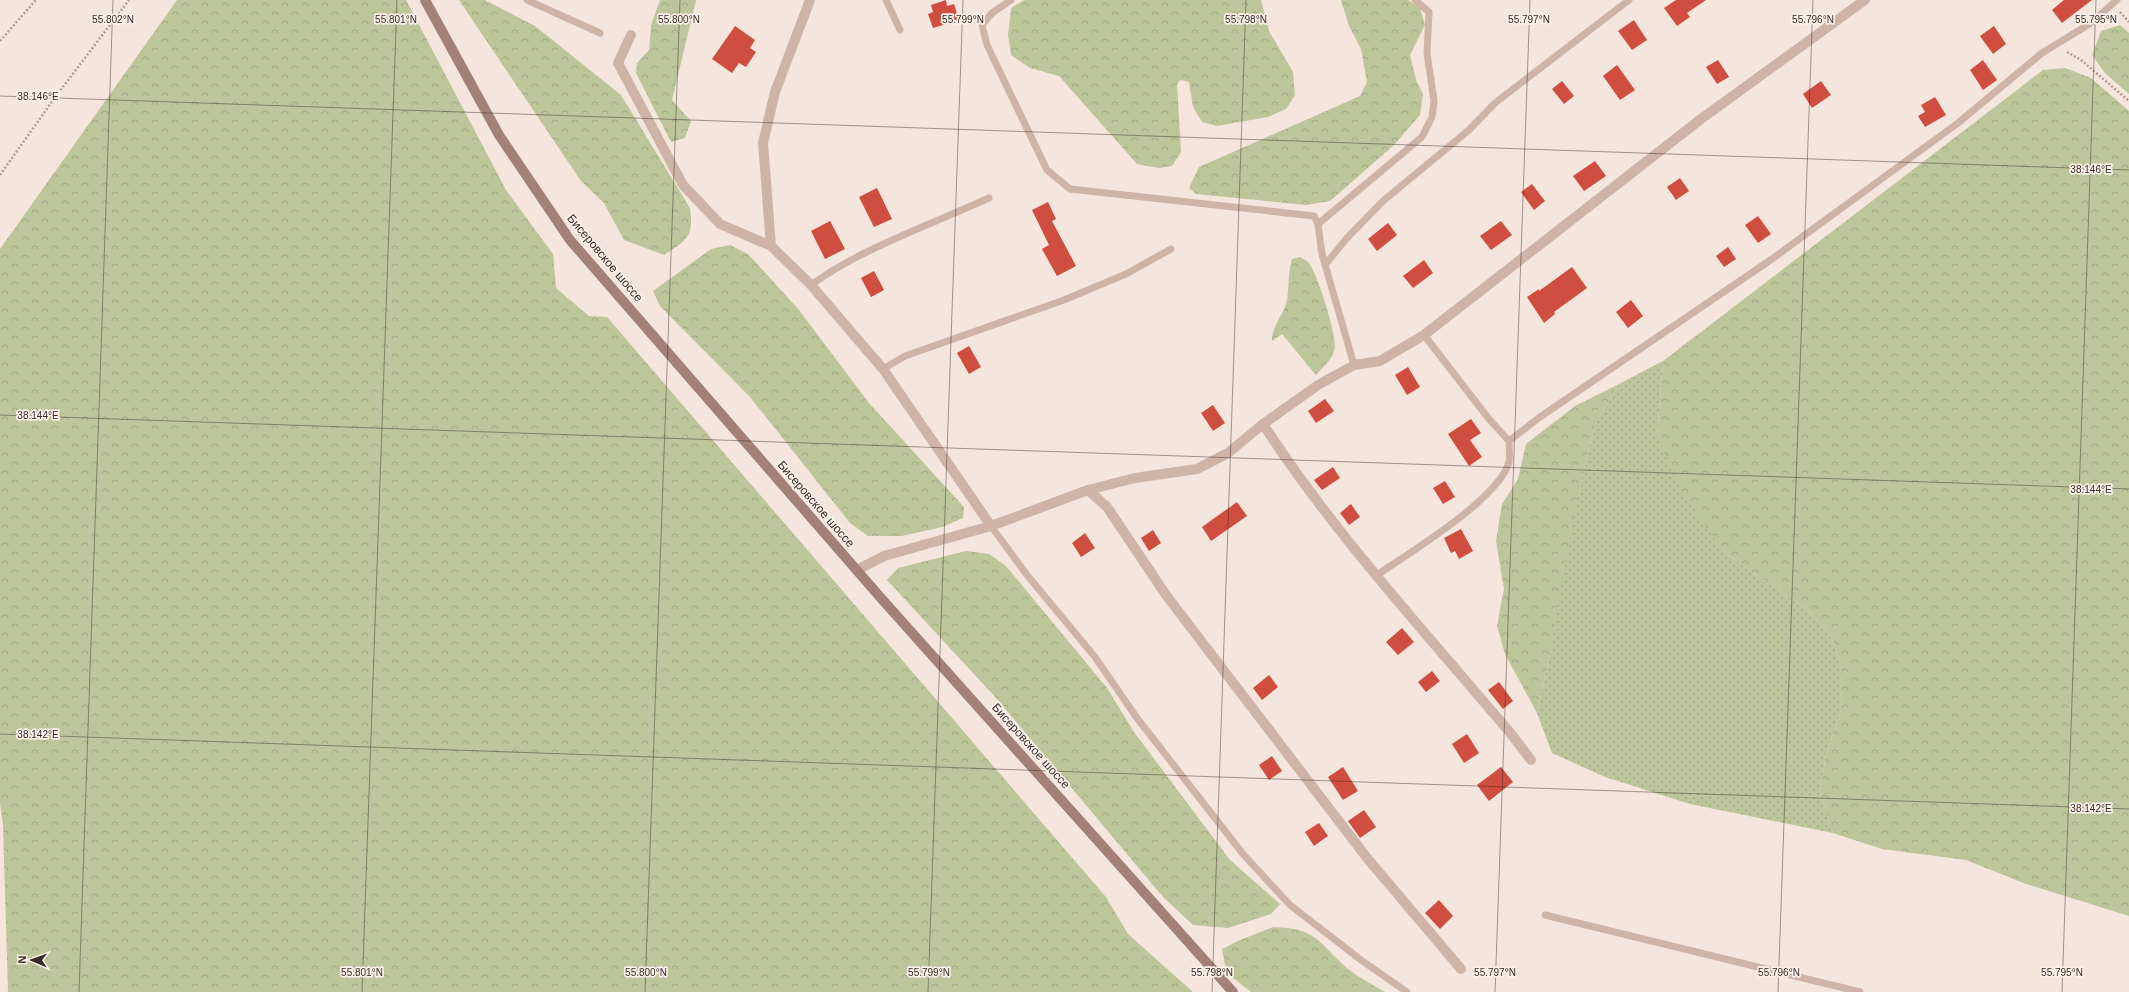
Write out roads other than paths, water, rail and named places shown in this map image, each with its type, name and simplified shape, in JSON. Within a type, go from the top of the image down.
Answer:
[{"type":"main road","name":"Бисеровское шоссе","points":[[424,0],[499,135],[570,240],[857,570],[1233,992]]},
{"type":"street","points":[[771,246],[763,143],[776,92],[810,0]]},
{"type":"street","points":[[857,570],[884,556],[991,526],[1088,490],[1135,478],[1197,469],[1228,453],[1262,424],[1318,385],[1354,365],[1380,360],[1424,335],[1701,119],[1865,0]]},
{"type":"street","points":[[631,35],[618,63],[683,185],[720,224],[771,246],[811,285],[883,369],[991,526]]},
{"type":"street","points":[[1262,424],[1282,454],[1332,520],[1512,735],[1531,760]]},
{"type":"street","points":[[1088,490],[1107,507],[1166,594],[1367,858],[1461,969]]},
{"type":"lane","points":[[526,0],[600,33]]},
{"type":"lane","points":[[886,0],[900,30]]},
{"type":"lane","points":[[1011,0],[992,13],[982,25],[987,45],[1047,170],[1070,189],[1314,216],[1318,224],[1325,265],[1354,365]]},
{"type":"lane","points":[[1318,224],[1422,137],[1432,117],[1434,86],[1427,53],[1429,12],[1415,0]]},
{"type":"lane","points":[[1325,265],[1347,238],[1383,201],[1469,130],[1495,104],[1629,0]]},
{"type":"lane","points":[[1509,441],[1540,417],[1772,260],[1958,123],[2042,53],[2091,23],[2118,0]]},
{"type":"lane","points":[[811,285],[830,271],[989,198]]},
{"type":"lane","points":[[883,369],[905,356],[1064,300],[1126,274],[1171,249]]},
{"type":"lane","points":[[1377,575],[1468,512],[1499,480],[1509,462],[1509,441],[1488,419],[1424,335]]},
{"type":"lane","points":[[991,526],[1027,576],[1095,657],[1137,718],[1243,854],[1290,905],[1407,992]]},
{"type":"lane","points":[[1545,915],[1860,992]]}]
